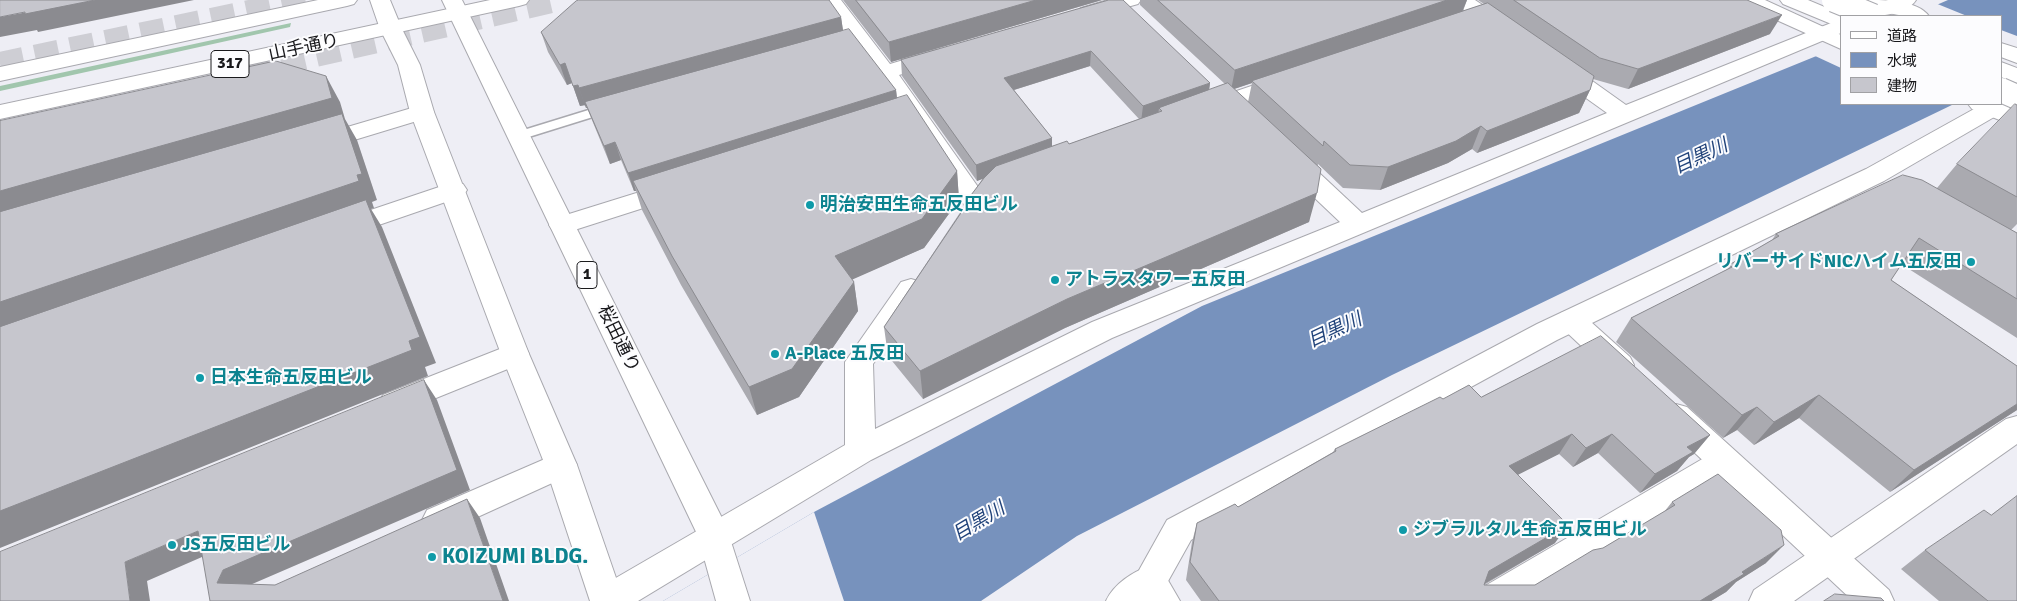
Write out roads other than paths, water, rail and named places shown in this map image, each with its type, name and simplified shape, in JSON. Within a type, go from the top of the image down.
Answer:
[{"type":"main road","name":"317","points":[[0,74],[347,0]]},
{"type":"main road","points":[[380,0],[391,29],[409,65],[422,112],[454,190],[515,354],[561,465],[607,601],[860,451],[1102,330],[1624,114],[1836,33]]},
{"type":"main road","name":"山手通り","points":[[0,112],[391,29],[456,7],[519,0]]},
{"type":"main road","points":[[830,0],[853,40],[883,73],[905,115],[985,192],[957,224]]},
{"type":"main road","points":[[1461,0],[1520,41]]},
{"type":"main road","points":[[1748,0],[1836,33]]},
{"type":"main road","points":[[1790,0],[1836,33]]},
{"type":"main road","points":[[1834,0],[1871,15]]},
{"type":"main road","points":[[1069,18],[1125,1],[1144,22]]},
{"type":"main road","name":"桜田通り","points":[[456,7],[714,536],[733,601]]},
{"type":"main road","points":[[1868,15],[1901,7]]},
{"type":"main road","points":[[1455,24],[1482,15]]},
{"type":"main road","points":[[2002,50],[2017,56]]},
{"type":"main road","points":[[883,73],[955,52]]},
{"type":"main road","points":[[1543,57],[1624,114]]},
{"type":"main road","points":[[2002,69],[2017,76]]},
{"type":"main road","points":[[1181,118],[1300,76]]},
{"type":"main road","points":[[1206,82],[1248,121]]},
{"type":"main road","points":[[2002,100],[2017,96]]},
{"type":"main road","points":[[1123,601],[1157,591],[1179,530],[1571,320],[1876,175],[1990,105]]},
{"type":"main road","points":[[1999,105],[2017,120]]},
{"type":"main road","points":[[295,149],[422,112]]},
{"type":"main road","points":[[1276,147],[1359,225]]},
{"type":"main road","points":[[1876,175],[1900,189]]},
{"type":"main road","points":[[562,225],[701,181]]},
{"type":"main road","points":[[316,238],[454,190]]},
{"type":"main road","points":[[860,451],[859,362],[928,265]]},
{"type":"main road","points":[[1571,320],[1878,601]]},
{"type":"main road","points":[[365,415],[515,354]]},
{"type":"main road","points":[[1766,601],[1830,559],[2017,428]]},
{"type":"main road","points":[[1490,601],[1723,460]]},
{"type":"main road","points":[[408,533],[561,465]]},
{"type":"lane","points":[[518,136],[622,104]]},
{"type":"water","points":[[1948,0],[2017,0],[2017,73],[2002,80],[2002,15],[1913,15]]},
{"type":"water","name":"目黒川","points":[[1840,46],[1840,105],[1952,105],[1392,375],[1077,536],[981,601],[663,601],[814,512],[1202,306]]},
{"type":"tunnel","points":[[0,64],[307,0]]},
{"type":"tunnel","points":[[246,71],[556,0]]},
{"type":"place","name":"明治安田生命五反田ビル","points":[[810,205]]},
{"type":"place","name":"リバーサイドNICハイム五反田","points":[[1971,262]]},
{"type":"place","name":"アトラスタワー五反田","points":[[1055,280]]},
{"type":"place","name":"A-Place 五反田","points":[[775,354]]},
{"type":"place","name":"日本生命五反田ビル","points":[[200,378]]},
{"type":"place","name":"ジブラルタル生命五反田ビル","points":[[1403,530]]},
{"type":"place","name":"JS五反田ビル","points":[[172,545]]},
{"type":"place","name":"KOIZUMI BLDG.","points":[[432,557]]}]
